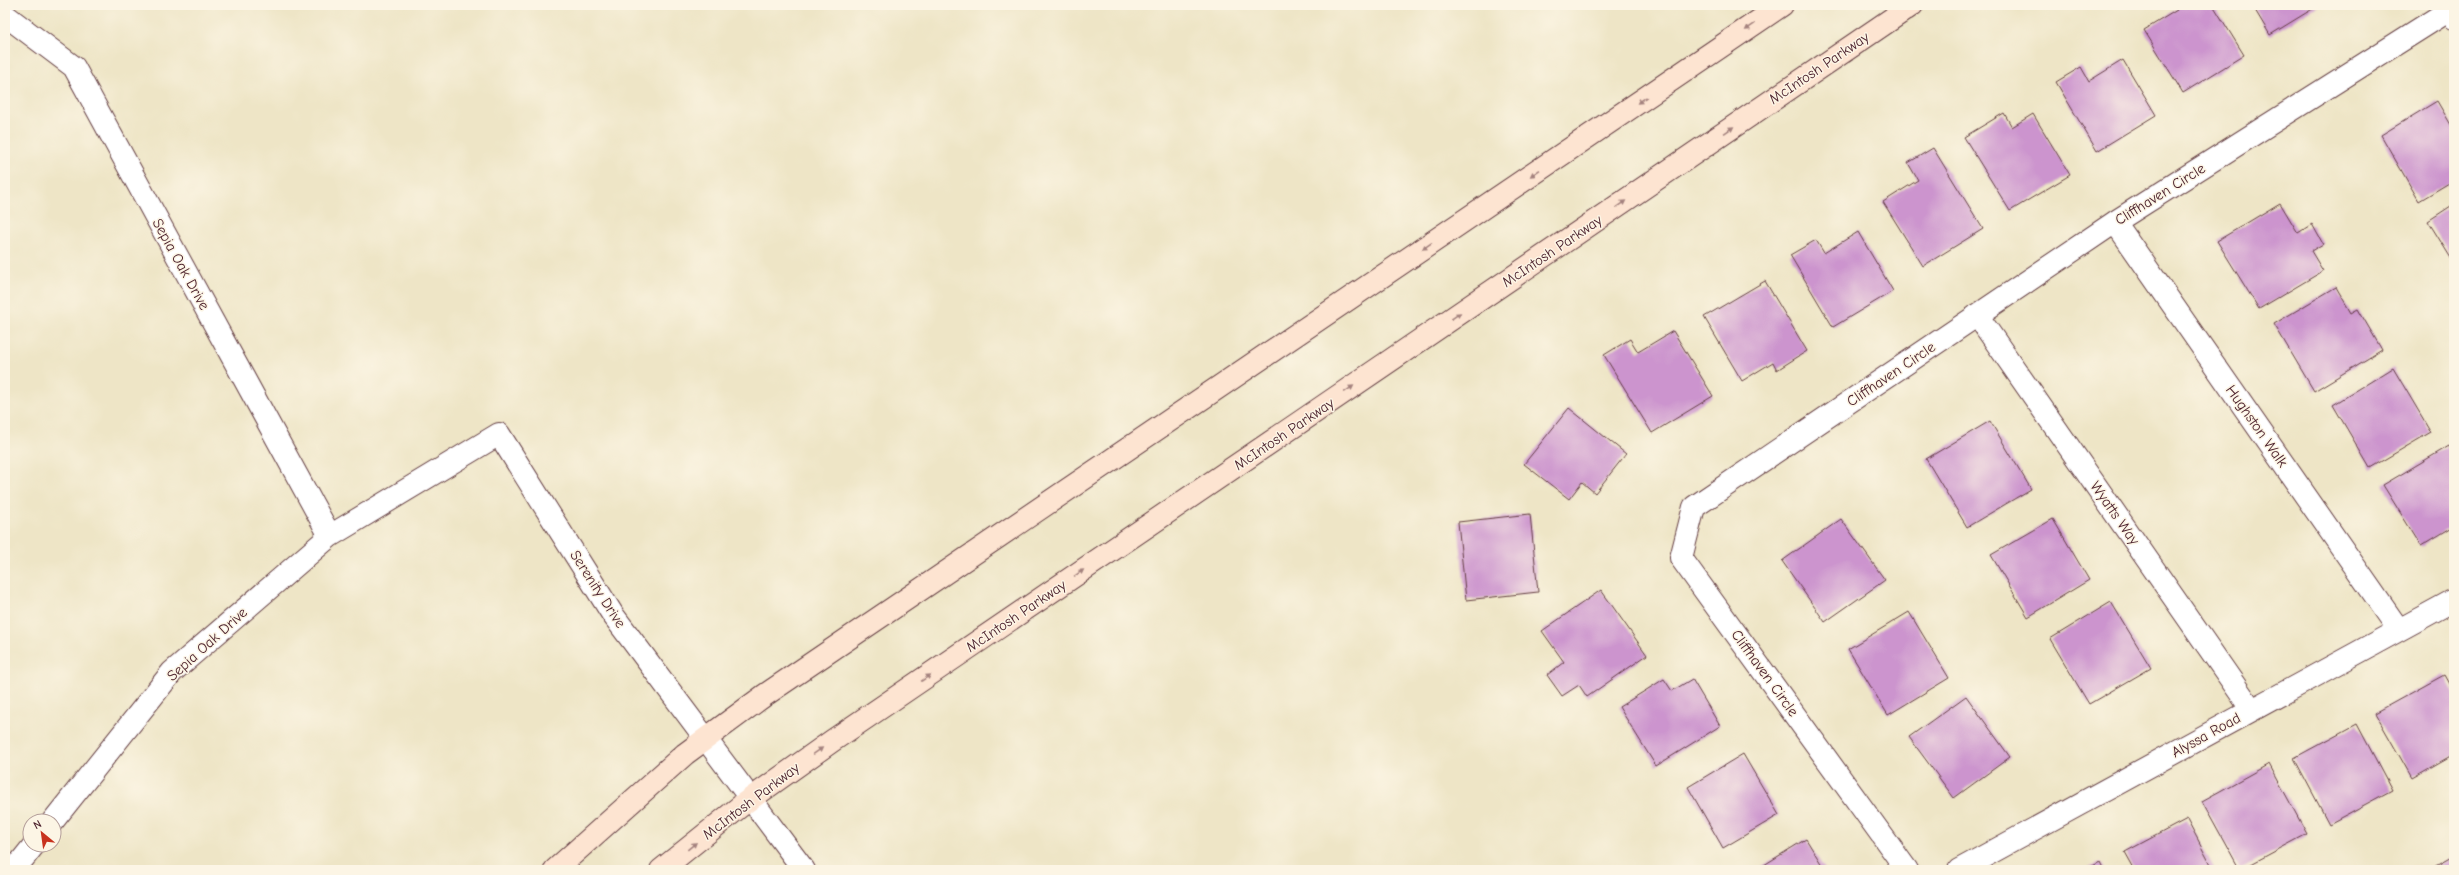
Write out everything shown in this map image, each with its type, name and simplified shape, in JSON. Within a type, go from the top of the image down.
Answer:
[{"type":"street","points":[[554,870],[685,754],[778,686],[1782,5]]},
{"type":"street","name":"McIntosh Parkway","points":[[662,870],[751,799],[832,741],[1912,5]]},
{"type":"street","name":"Cliffhaven Circle","points":[[1907,870],[1681,558],[1694,507],[2115,222],[2448,11],[2454,18]]},
{"type":"street","name":"Sepia Oak Drive","points":[[5,15],[74,67],[330,536]]},
{"type":"street","name":"Hughston Walk","points":[[2115,222],[2399,630]]},
{"type":"street","name":"Wyatts Way","points":[[1977,315],[2252,710]]},
{"type":"street","name":"Serenity Drive","points":[[498,434],[613,615],[804,870]]},
{"type":"street","name":"Sepia Oak Drive","points":[[59,813],[172,672],[330,536],[498,434]]},
{"type":"street","name":"Alyssa Road","points":[[1959,870],[2454,600]]},
{"type":"street","points":[[14,870],[28,853]]},
{"type":"building","points":[[2173,5],[2213,5],[2244,55],[2183,93],[2144,30],[2177,10]]},
{"type":"building","points":[[2252,5],[2319,5],[2270,35]]},
{"type":"building","points":[[2123,60],[2156,115],[2097,151],[2056,82],[2081,67],[2089,81]]},
{"type":"building","points":[[2437,101],[2454,130],[2454,180],[2419,201],[2381,135]]},
{"type":"building","points":[[2004,113],[2012,127],[2033,114],[2070,175],[2010,211],[1964,137]]},
{"type":"building","points":[[1933,148],[1983,229],[1923,266],[1883,202],[1918,180],[1908,163]]},
{"type":"building","points":[[2280,203],[2298,233],[2312,224],[2323,244],[2311,251],[2323,271],[2259,309],[2217,241]]},
{"type":"building","points":[[2454,204],[2454,263],[2428,221]]},
{"type":"building","points":[[1858,232],[1893,291],[1833,327],[1790,255],[1816,240],[1824,253]]},
{"type":"building","points":[[1765,281],[1807,351],[1777,370],[1773,362],[1742,381],[1704,317]]},
{"type":"building","points":[[2336,287],[2351,313],[2358,309],[2382,350],[2314,391],[2274,324]]},
{"type":"building","points":[[1673,331],[1713,396],[1652,433],[1604,355],[1630,339],[1638,352]]},
{"type":"building","points":[[2393,368],[2431,432],[2370,468],[2333,405]]},
{"type":"building","points":[[1569,408],[1626,454],[1595,493],[1582,482],[1569,499],[1524,464]]},
{"type":"building","points":[[1990,421],[2031,489],[1967,527],[1926,459]]},
{"type":"building","points":[[2449,446],[2454,455],[2454,526],[2421,546],[2383,485]]},
{"type":"building","points":[[1530,514],[1538,592],[1466,600],[1458,522]]},
{"type":"building","points":[[1841,519],[1885,580],[1825,622],[1782,561]]},
{"type":"building","points":[[2053,519],[2089,580],[2028,617],[1991,555]]},
{"type":"building","points":[[1601,590],[1647,655],[1587,697],[1579,685],[1562,696],[1547,675],[1564,662],[1542,631]]},
{"type":"building","points":[[2111,602],[2151,668],[2089,704],[2050,639]]},
{"type":"building","points":[[1909,612],[1949,678],[1888,715],[1848,649]]},
{"type":"building","points":[[2444,675],[2454,693],[2454,754],[2412,778],[2375,713]]},
{"type":"building","points":[[1664,679],[1672,691],[1692,679],[1720,726],[1656,766],[1619,707]]},
{"type":"building","points":[[1966,696],[2010,757],[1954,798],[1909,737]]},
{"type":"building","points":[[2357,724],[2392,790],[2329,824],[2294,758]]},
{"type":"building","points":[[1743,754],[1779,815],[1723,848],[1688,787]]},
{"type":"building","points":[[2269,764],[2307,834],[2240,870],[2202,801]]},
{"type":"building","points":[[2187,819],[2214,870],[2135,870],[2125,852]]},
{"type":"building","points":[[1806,839],[1825,870],[1756,870]]},
{"type":"building","points":[[2454,857],[2454,870],[2431,870]]},
{"type":"building","points":[[2100,862],[2104,870],[2085,870]]}]
